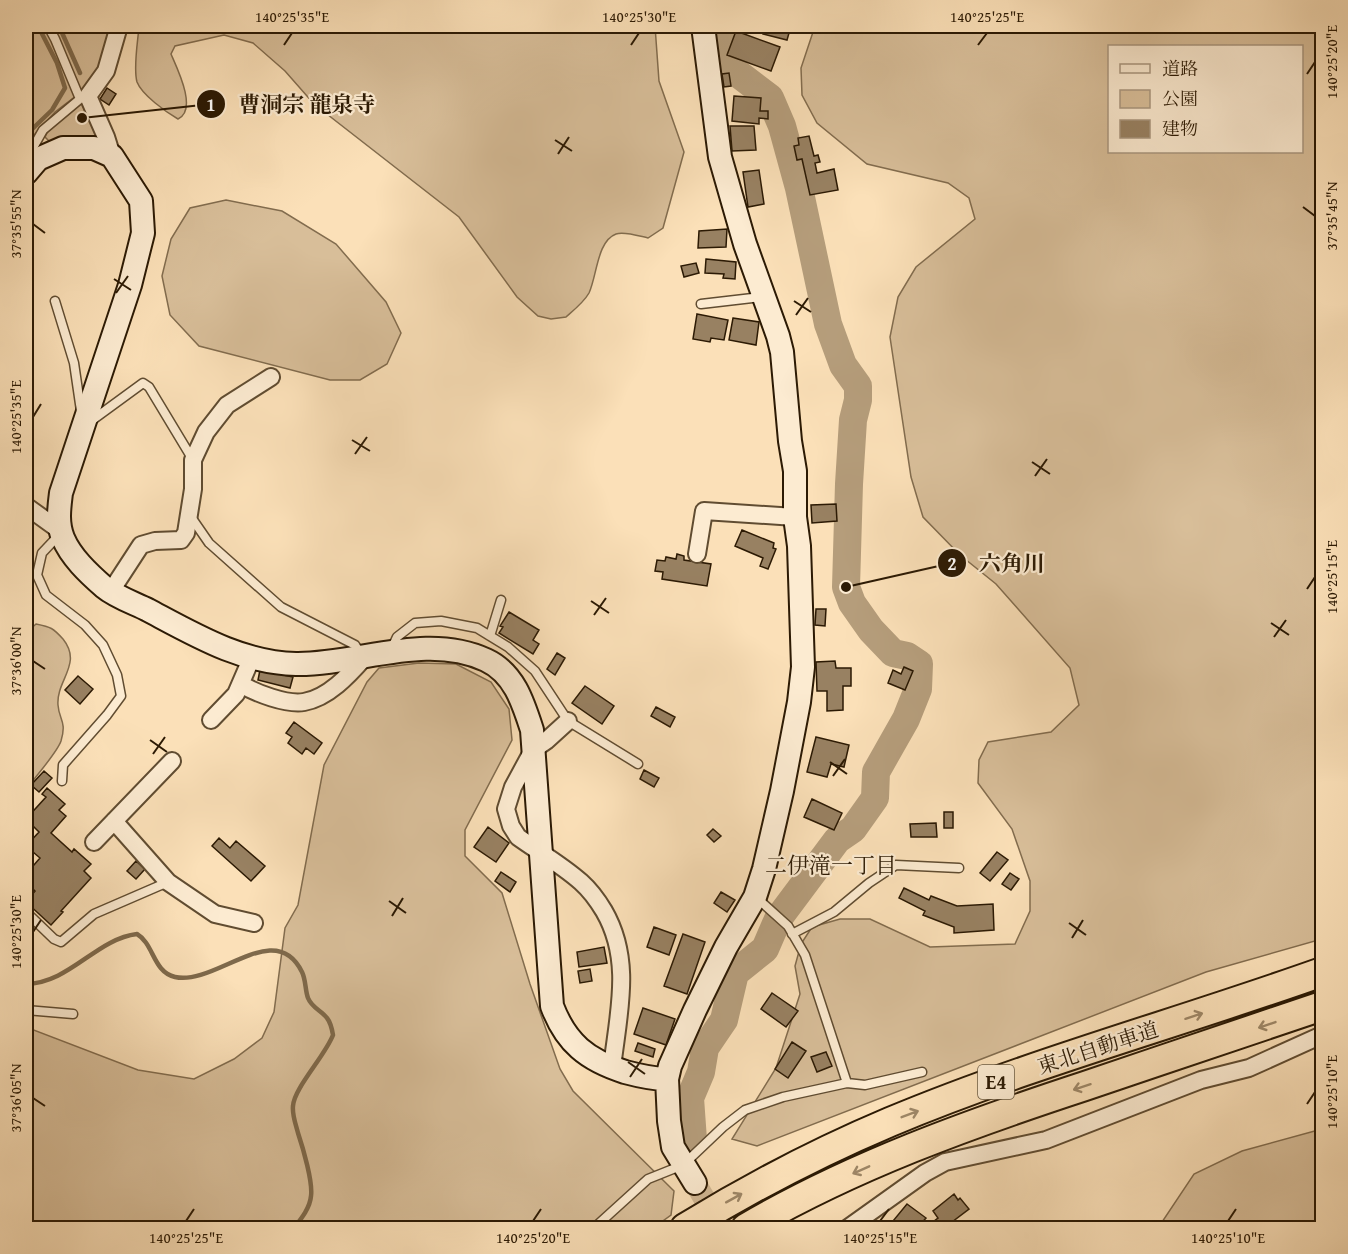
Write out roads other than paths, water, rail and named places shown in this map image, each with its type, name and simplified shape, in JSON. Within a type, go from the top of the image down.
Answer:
[{"type":"highway","name":"東北自動車道","points":[[685,1228],[731,1200],[803,1162],[889,1122],[980,1087],[1323,972]]},
{"type":"highway","name":"東北自動車道","points":[[746,1228],[818,1189],[935,1139],[995,1116],[1323,1006]]},
{"type":"street","points":[[119,26],[106,71],[84,97],[106,137],[111,156],[141,201],[143,233],[130,285],[61,493],[58,517],[62,532],[77,561],[111,591],[231,652],[296,664],[339,662],[425,648],[459,652],[486,660],[506,675],[520,695],[532,730],[552,1006],[558,1021],[576,1047],[592,1059],[612,1068],[650,1079],[667,1079]]},
{"type":"street","points":[[689,1174],[673,1147],[667,1079],[670,1066],[700,999],[755,897],[764,869],[782,791],[799,702],[803,667],[799,546],[795,517],[795,471],[782,352],[765,296],[745,244],[720,157],[704,26]]},
{"type":"street","points":[[26,173],[39,159],[63,148],[94,148],[111,156]]},
{"type":"street","points":[[111,591],[141,545],[155,541],[181,540],[186,533],[193,489],[194,460],[206,432],[227,405],[271,377]]},
{"type":"street","points":[[26,506],[62,532]]},
{"type":"street","points":[[698,554],[704,511],[795,517]]},
{"type":"street","points":[[211,720],[236,694],[252,657]]},
{"type":"street","points":[[241,684],[256,692],[276,698],[303,702],[321,696],[350,674],[363,658]]},
{"type":"street","points":[[568,721],[533,750],[513,787],[506,809],[511,826],[518,837],[582,883],[598,902],[617,939],[622,978],[612,1068]]},
{"type":"street","points":[[94,842],[172,760]]},
{"type":"street","points":[[114,821],[168,882],[215,914],[254,923]]},
{"type":"street","points":[[848,1228],[925,1173],[945,1162],[1046,1140],[1201,1080],[1249,1068],[1323,1035]]},
{"type":"lane","points":[[26,162],[30,150],[43,130],[84,97],[48,26]]},
{"type":"lane","points":[[701,304],[765,296]]},
{"type":"lane","points":[[55,301],[74,363],[83,422],[91,421],[143,383],[149,387],[194,460]]},
{"type":"lane","points":[[189,514],[209,543],[282,607],[355,645],[363,658]]},
{"type":"lane","points":[[62,532],[42,553],[37,575],[46,596],[84,625],[103,645],[117,675],[121,696],[63,765],[62,781]]},
{"type":"lane","points":[[490,636],[501,600]]},
{"type":"lane","points":[[390,654],[397,637],[415,623],[441,621],[477,628],[508,647],[535,672],[568,721],[638,764]]},
{"type":"lane","points":[[792,934],[834,912],[896,865],[959,868]]},
{"type":"lane","points":[[26,912],[54,939],[61,942],[94,914],[168,882]]},
{"type":"lane","points":[[755,897],[774,912],[805,955],[847,1083]]},
{"type":"lane","points":[[26,1010],[73,1014]]},
{"type":"lane","points":[[594,1228],[648,1179],[689,1174],[723,1127],[745,1110],[783,1097],[847,1083],[865,1085],[922,1072]]},
{"type":"waterway","points":[[26,135],[52,110],[65,88],[57,63],[38,26]]},
{"type":"waterway","points":[[59,26],[80,73]]},
{"type":"waterway","points":[[693,1140],[690,1098],[701,1072],[705,1048],[724,1020],[735,973],[765,949],[778,919],[837,840],[853,829],[875,798],[876,772],[906,719],[918,689],[919,664],[907,656],[893,653],[871,630],[852,603],[846,587],[849,484],[853,420],[858,400],[858,386],[843,365],[828,324],[799,188],[782,126],[770,98],[728,66],[722,56],[720,39],[727,26]]},
{"type":"waterway","points":[[26,705],[26,725]]},
{"type":"waterway","points":[[26,984],[42,982],[56,976],[109,944],[137,934],[147,944],[162,970],[175,977],[191,977],[261,952],[277,951],[290,957],[302,972],[310,1001],[325,1015],[333,1035],[304,1081],[293,1106],[311,1182],[307,1209],[294,1228]]},
{"type":"tunnel","points":[[695,1183],[722,1228]]},
{"type":"place","name":"曹洞宗 龍泉寺","points":[[82,118]]},
{"type":"place","name":"六角川","points":[[846,587]]},
{"type":"district","name":"二伊滝一丁目","points":[[831,865]]}]
